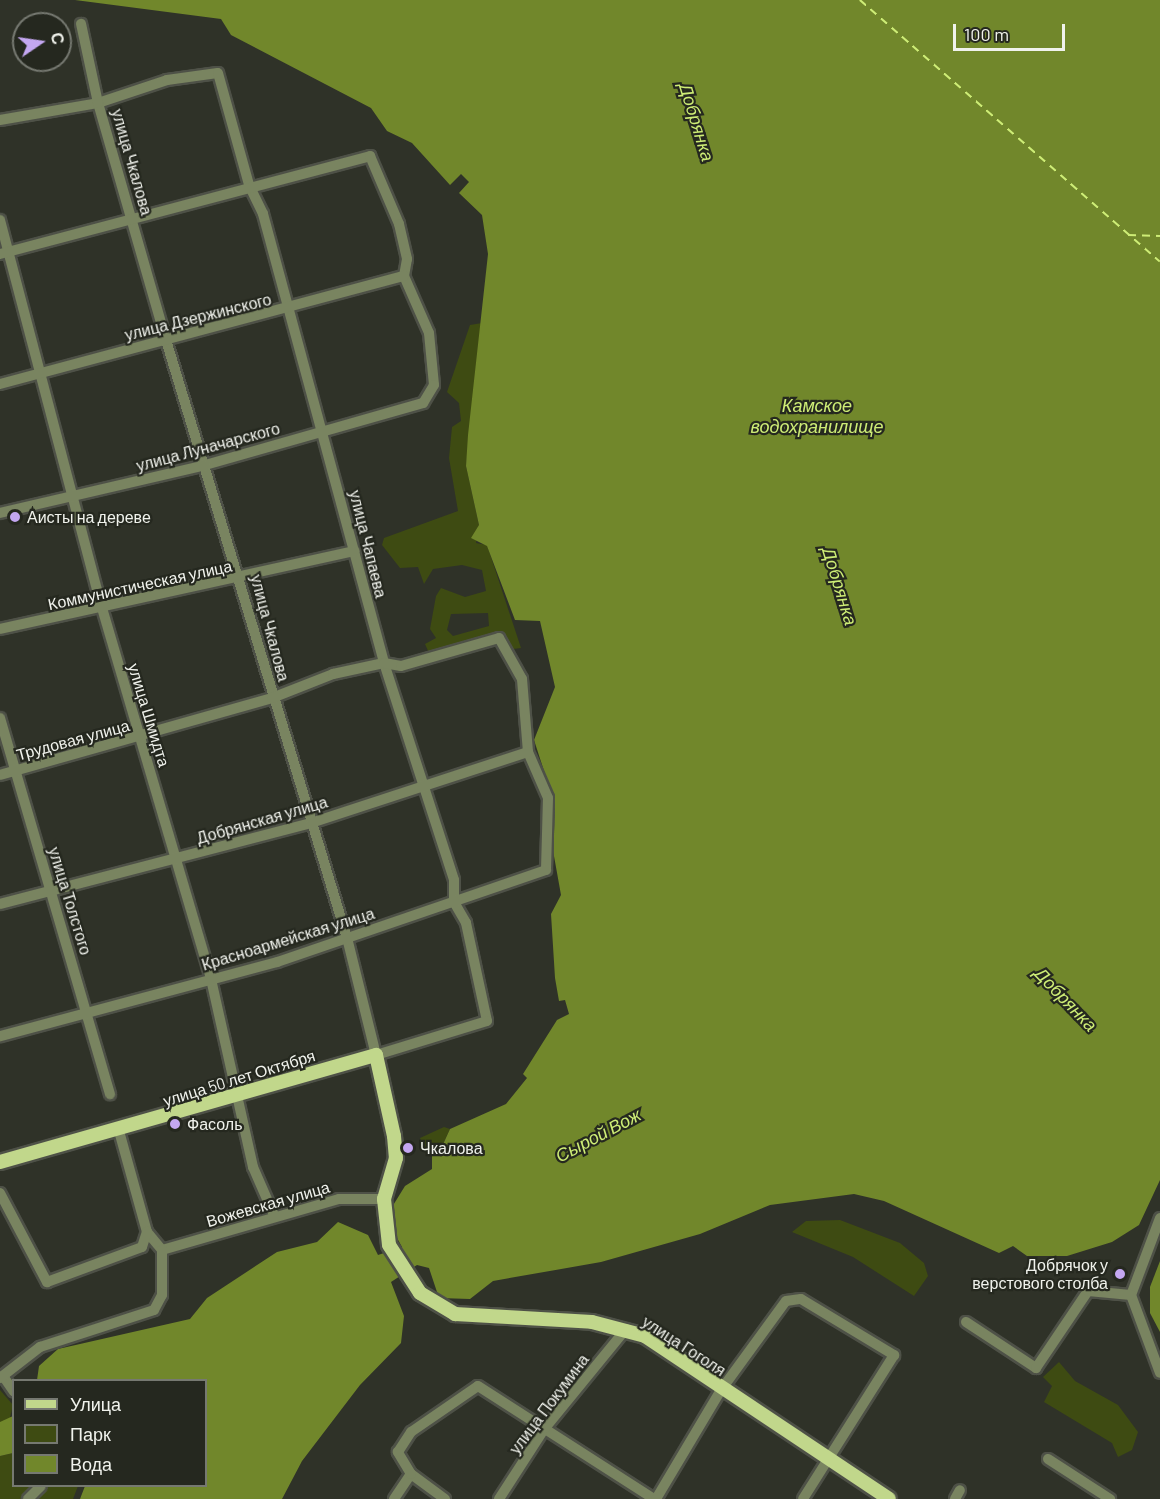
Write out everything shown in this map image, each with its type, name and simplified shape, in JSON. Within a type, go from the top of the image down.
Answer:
[{"type":"main road","name":"улица 50 лет Октября","points":[[0,1162],[119,1131],[376,1054]]},
{"type":"main road","name":"улица Чкалова","points":[[376,1054],[390,1102],[396,1158],[384,1199],[389,1245],[406,1279]]},
{"type":"main road","name":"улица Гоголя","points":[[406,1279],[429,1300],[455,1314],[626,1329],[889,1499]]},
{"type":"street","name":"улица Чкалова","points":[[81,24],[98,103],[166,340],[206,465],[272,698],[348,938],[376,1054]]},
{"type":"street","name":"улица Чапаева","points":[[98,103],[166,80],[218,73],[249,185],[263,214],[384,663],[454,880],[454,902],[466,922],[487,1021]]},
{"type":"street","points":[[0,120],[98,103]]},
{"type":"street","points":[[4,253],[249,185],[370,156],[399,224],[407,259],[404,276]]},
{"type":"street","name":"улица Шмидта","points":[[0,220],[4,253],[42,373],[102,608],[139,738],[179,858],[212,979],[253,1167],[274,1215]]},
{"type":"street","name":"улица Дзержинского","points":[[0,384],[289,309],[404,276]]},
{"type":"street","name":"улица Луначарского","points":[[0,513],[74,498],[206,465],[423,404],[434,385],[433,359],[429,333],[404,276]]},
{"type":"street","name":"Коммунистическая улица","points":[[0,629],[239,580],[355,551]]},
{"type":"street","name":"Трудовая улица","points":[[0,775],[139,738],[272,698],[333,674],[384,663],[401,666],[499,638],[522,679],[528,752]]},
{"type":"street","name":"улица Толстого","points":[[0,718],[110,1094]]},
{"type":"street","name":"Добрянская улица","points":[[0,904],[311,823],[424,783],[528,752]]},
{"type":"street","name":"Красноармейская улица","points":[[0,1036],[87,1010],[212,979],[348,938],[546,870],[548,798],[528,752]]},
{"type":"street","name":"улица 50 лет Октября","points":[[376,1054],[487,1021]]},
{"type":"street","points":[[12,1390],[1,1377],[40,1347],[154,1310],[162,1295],[162,1250],[147,1232],[119,1131]]},
{"type":"street","points":[[0,1192],[47,1282],[142,1246],[147,1232]]},
{"type":"street","name":"Вожевская улица","points":[[162,1250],[274,1215],[339,1199],[384,1199]]},
{"type":"street","points":[[1160,1218],[1131,1295],[1160,1373]]},
{"type":"street","points":[[966,1322],[1036,1368],[1088,1291],[1131,1295]]},
{"type":"street","points":[[445,1499],[411,1474],[398,1452],[411,1432],[478,1386],[655,1499],[721,1390],[786,1301],[813,1302],[894,1355],[803,1499]]},
{"type":"street","name":"улица Покумина","points":[[499,1499],[545,1428],[626,1329]]},
{"type":"street","points":[[1048,1459],[1110,1499]]},
{"type":"street","points":[[394,1499],[411,1474]]},
{"type":"street","points":[[28,1499],[39,1487]]},
{"type":"green space","points":[[482,323],[466,466],[479,525],[476,543],[487,545],[521,648],[513,649],[500,635],[429,653],[425,644],[436,638],[430,629],[436,596],[441,588],[465,597],[486,591],[482,570],[462,565],[433,569],[424,584],[418,567],[400,568],[382,545],[384,538],[458,511],[449,458],[452,427],[461,421],[459,403],[447,392],[470,325]],"holes":[[[488,613],[489,626],[453,636],[447,630],[451,614]]]},
{"type":"green space","points":[[444,1127],[450,1129],[440,1151],[426,1153],[420,1138]]},
{"type":"green space","points":[[840,1220],[900,1243],[924,1263],[928,1276],[914,1296],[853,1257],[792,1232],[806,1221]]},
{"type":"green space","points":[[1059,1362],[1075,1381],[1118,1405],[1138,1432],[1132,1450],[1118,1457],[1112,1443],[1044,1402],[1052,1386],[1043,1377]]},
{"type":"green space","points":[[0,1390],[12,1404],[12,1409],[9,1422],[0,1422]]},
{"type":"green space","points":[[12,1453],[12,1487],[78,1487],[73,1499],[0,1499],[0,1456]]},
{"type":"water","name":"Камское водохранилище","points":[[75,0],[1160,0],[1160,1180],[1139,1225],[1112,1242],[1067,1256],[1027,1256],[1013,1246],[999,1253],[884,1201],[854,1194],[770,1205],[700,1234],[601,1262],[493,1281],[470,1299],[439,1298],[429,1268],[417,1265],[391,1282],[404,1316],[401,1343],[360,1385],[302,1461],[282,1499],[80,1499],[85,1487],[207,1487],[207,1379],[37,1379],[39,1366],[58,1349],[190,1319],[207,1298],[277,1252],[317,1242],[338,1222],[368,1235],[378,1255],[402,1247],[392,1229],[392,1207],[405,1186],[432,1169],[432,1155],[440,1151],[450,1129],[506,1104],[527,1078],[523,1074],[557,1020],[569,1014],[565,1000],[559,1001],[555,978],[551,914],[561,895],[552,845],[555,805],[534,740],[555,687],[540,621],[515,620],[487,546],[471,538],[479,525],[466,466],[488,254],[482,215],[459,193],[469,182],[461,174],[450,185],[412,143],[387,131],[371,108],[231,35],[221,19]]},
{"type":"water","points":[[1160,1261],[1160,1332],[1150,1313],[1150,1287]]},
{"type":"water","points":[[12,1416],[12,1453],[0,1456],[0,1422]]},
{"type":"ferry route","points":[[860,0],[1160,262]]},
{"type":"ferry route","points":[[1128,235],[1160,236]]},
{"type":"place","name":"Аисты на дереве","points":[[15,517]]},
{"type":"place","name":"Фасоль","points":[[175,1124]]},
{"type":"place","name":"Чкалова","points":[[408,1148]]},
{"type":"place","name":"Добрячок у верстового столба","points":[[1120,1274]]},
{"type":"water label","name":"Добрянка","points":[[697,122]]},
{"type":"water label","name":"Добрянка","points":[[840,586]]},
{"type":"water label","name":"Добрянка","points":[[1066,999]]},
{"type":"water label","name":"Сырой Вож","points":[[598,1135]]}]
